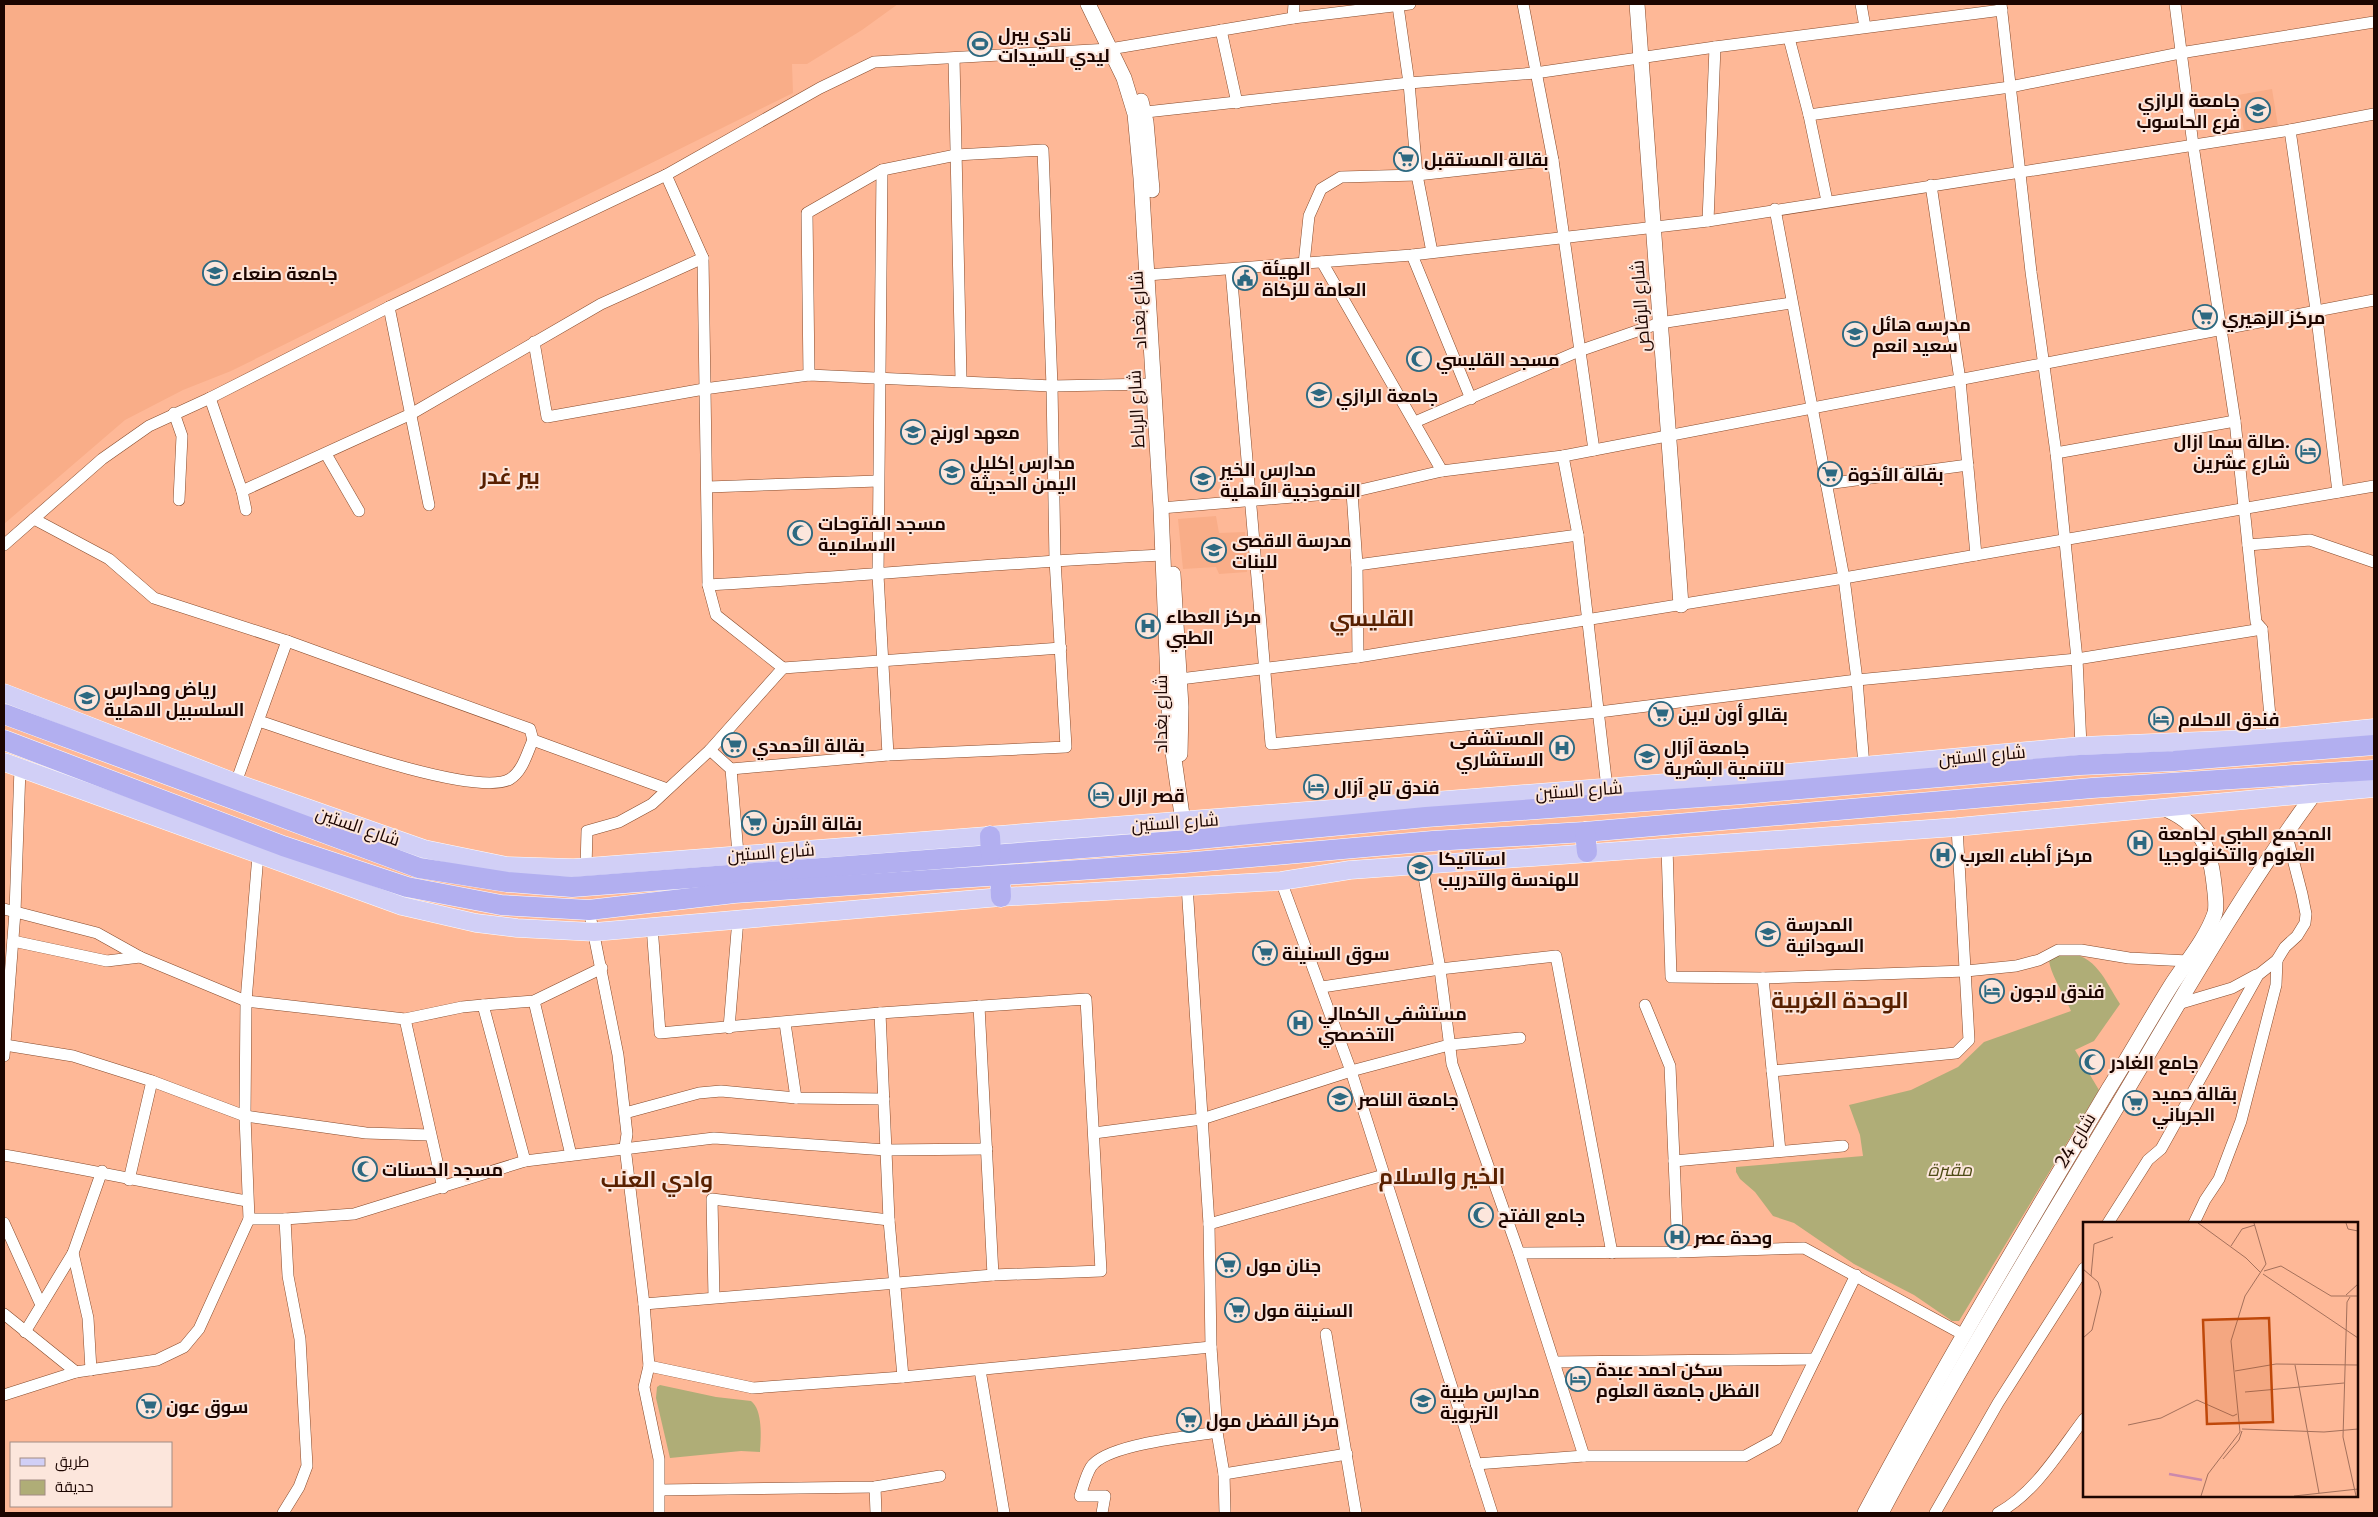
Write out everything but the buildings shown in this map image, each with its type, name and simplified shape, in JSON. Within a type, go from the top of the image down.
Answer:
[{"type":"highway","name":"شارع الستين","points":[[4,714],[233,791],[419,868],[507,882],[577,874],[990,845],[1358,816],[1426,817],[1743,786],[2174,761],[2374,745]]},
{"type":"highway","points":[[4,740],[209,827],[283,846],[407,887],[501,905],[590,910],[734,893],[1184,863],[1433,842],[1586,842],[2092,788],[2314,785],[2374,770]]},
{"type":"highway","points":[[1000,876],[1001,897]]},
{"type":"main road","name":"شارع الستين","points":[[4,693],[233,791]]},
{"type":"main road","name":"شارع الستين","points":[[577,874],[738,854],[990,845],[1183,822],[1358,816],[1607,788],[1743,786],[1864,766],[2081,746],[2272,738],[2374,728]]},
{"type":"main road","points":[[12,765],[209,827],[258,855],[402,906],[476,923],[517,928],[594,932],[1001,897],[1281,880],[1350,870],[1422,866],[1586,842],[1667,847],[1956,827],[2162,808],[2314,785],[2374,788]]},
{"type":"street","points":[[1088,4],[1135,81],[1140,113],[1409,82],[1535,73],[2002,7],[2019,172],[2042,362],[2056,453],[2077,660],[2081,746]]},
{"type":"street","points":[[1098,4],[1115,48]]},
{"type":"street","points":[[1293,18],[1294,4]]},
{"type":"street","points":[[1523,4],[1553,160],[1594,450]]},
{"type":"street","name":"شارع الرقاص","points":[[1637,4],[1681,605]]},
{"type":"street","points":[[1861,4],[1865,27]]},
{"type":"street","points":[[2175,4],[2193,145],[2235,421],[2256,622],[2262,629],[2272,738]]},
{"type":"street","points":[[4,545],[102,459],[149,426],[210,398],[389,308],[666,174],[820,88],[874,62],[1115,48],[1293,18],[1404,5],[1417,176],[1432,252]]},
{"type":"street","points":[[1809,116],[2010,87],[2180,53],[2374,22]]},
{"type":"street","points":[[1221,30],[1237,103]]},
{"type":"street","points":[[1789,38],[1809,116],[1827,201]]},
{"type":"street","points":[[1708,221],[1715,47]]},
{"type":"street","points":[[954,58],[961,380]]},
{"type":"street","name":"شارع الرباط","points":[[1140,113],[1151,275],[1154,384],[1165,507],[1162,555],[1173,680],[1170,731],[1183,822]]},
{"type":"street","points":[[1151,275],[1412,255],[1708,221],[1775,209],[2290,130],[2374,114]]},
{"type":"street","points":[[2290,130],[2316,310],[2338,492]]},
{"type":"street","points":[[731,769],[888,755],[1066,747],[1055,560],[1052,386],[1043,150],[956,155],[882,170],[806,213],[809,375]]},
{"type":"street","points":[[1304,264],[1309,216],[1321,189],[1341,177],[1417,176],[1553,160]]},
{"type":"street","points":[[882,170],[878,575],[888,755]]},
{"type":"street","points":[[666,174],[703,258],[708,585],[716,615],[784,668],[883,663],[1060,648]]},
{"type":"street","points":[[1931,186],[1960,380],[1976,556]]},
{"type":"street","points":[[1775,209],[1791,303],[1844,578],[1857,680],[1864,766]]},
{"type":"street","points":[[1412,255],[1471,399]]},
{"type":"street","points":[[242,491],[411,414],[601,304],[703,258]]},
{"type":"street","points":[[1322,262],[1442,471]]},
{"type":"street","points":[[1231,270],[1271,744],[1599,712],[1857,680],[2077,660],[2262,629]]},
{"type":"street","name":"شارع بغداد","points":[[1151,275],[1173,680]]},
{"type":"street","points":[[1165,507],[1251,502],[1352,492],[1442,471],[1563,456],[1960,380],[2042,362],[2222,330],[2374,300]]},
{"type":"street","points":[[1415,422],[1579,351],[1660,323],[1791,303]]},
{"type":"street","points":[[389,308],[429,505]]},
{"type":"street","points":[[534,342],[547,417],[704,389],[809,375],[961,380],[1052,386],[1154,384]]},
{"type":"street","points":[[210,398],[242,491],[246,510]]},
{"type":"street","points":[[174,413],[182,436],[179,500]]},
{"type":"street","points":[[2056,453],[2235,421]]},
{"type":"street","points":[[326,454],[359,510]]},
{"type":"street","points":[[1563,456],[1578,535],[1586,620],[1607,788]]},
{"type":"street","points":[[1826,484],[1968,465]]},
{"type":"street","points":[[708,487],[878,481]]},
{"type":"street","points":[[1173,680],[1266,670],[1358,657],[1681,605],[1976,556],[2374,486]]},
{"type":"street","points":[[1352,492],[1357,565],[1358,657]]},
{"type":"street","points":[[34,519],[108,559],[154,598],[287,641],[530,729],[533,740],[519,772],[509,780],[478,782],[423,774],[260,721]]},
{"type":"street","points":[[1357,565],[1578,535]]},
{"type":"street","points":[[2248,545],[2310,540],[2374,562]]},
{"type":"street","points":[[708,585],[878,575],[1055,560],[1162,555]]},
{"type":"street","points":[[233,791],[260,721],[287,641]]},
{"type":"street","points":[[577,874],[587,830],[619,822],[652,804],[710,750],[784,668]]},
{"type":"street","points":[[533,740],[667,789]]},
{"type":"street","points":[[710,750],[731,769],[738,854]]},
{"type":"street","points":[[12,765],[9,911],[13,941],[5,1050],[73,1056],[152,1081],[245,1116],[366,1133],[430,1135]]},
{"type":"street","name":"شارع 24","points":[[1865,1513],[1964,1335],[2087,1126],[2194,965],[2286,832],[2314,785]]},
{"type":"street","name":"شارع 24","points":[[1882,1513],[2008,1288],[2178,1004],[2194,965],[2215,912],[2213,870],[2210,854],[2190,822],[2180,815],[2162,808]]},
{"type":"street","points":[[1772,1071],[1956,1053],[1969,1040],[1956,827]]},
{"type":"street","points":[[2178,1004],[2232,988],[2258,975],[2277,960],[2284,947],[2297,936],[2305,923],[2306,914],[2286,832]]},
{"type":"street","points":[[1667,847],[1670,977],[1763,978],[1966,971],[2016,966],[2039,960],[2058,950],[2081,950],[2129,958],[2194,965]]},
{"type":"street","points":[[4,1395],[76,1372],[157,1360],[184,1347],[200,1329],[249,1219],[245,1116],[246,1001],[258,855]]},
{"type":"street","points":[[1422,866],[1440,969],[1452,1064],[1519,1252],[1584,1456]]},
{"type":"street","points":[[1281,880],[1322,987],[1351,1071],[1492,1513]]},
{"type":"street","points":[[1186,885],[1209,1224],[1211,1347],[1217,1432],[1224,1474],[1225,1513]]},
{"type":"street","points":[[590,910],[618,1055],[625,1113],[627,1134],[625,1148],[650,1366],[644,1387],[659,1459],[659,1513]]},
{"type":"street","points":[[9,911],[97,933],[140,957],[246,1001],[405,1019],[462,1007],[534,1001],[602,968]]},
{"type":"street","points":[[729,1028],[738,919]]},
{"type":"street","points":[[644,1304],[993,1275],[1102,1271],[1086,999],[880,1012],[660,1034],[652,926]]},
{"type":"street","points":[[13,941],[107,961],[140,957]]},
{"type":"street","points":[[1322,987],[1440,969],[1556,956],[1612,1253]]},
{"type":"street","points":[[2194,1222],[2204,1200],[2219,1179],[2241,1121],[2276,984],[2277,960]]},
{"type":"street","points":[[2109,1222],[2148,1160],[2161,1149],[2258,975]]},
{"type":"street","points":[[1763,978],[1780,1151]]},
{"type":"street","points":[[534,1001],[571,1154]]},
{"type":"street","points":[[484,1005],[525,1161]]},
{"type":"street","points":[[1645,1005],[1670,1066],[1678,1252]]},
{"type":"street","points":[[979,1006],[993,1275]]},
{"type":"street","points":[[880,1012],[889,1220],[903,1377]]},
{"type":"street","points":[[405,1019],[443,1188]]},
{"type":"street","points":[[785,1023],[796,1098]]},
{"type":"street","points":[[1094,1133],[1202,1119],[1351,1071],[1449,1046],[1520,1038]]},
{"type":"street","points":[[129,1180],[152,1081]]},
{"type":"street","points":[[625,1113],[699,1094],[721,1091],[796,1098],[884,1099]]},
{"type":"street","points":[[249,1219],[285,1219],[354,1214],[443,1188],[525,1161],[714,1138],[886,1150],[987,1149]]},
{"type":"street","points":[[1674,1160],[1843,1146]]},
{"type":"street","points":[[4,1155],[102,1171],[129,1180],[247,1201]]},
{"type":"street","points":[[25,1332],[73,1253],[102,1171]]},
{"type":"street","points":[[1209,1224],[1384,1175]]},
{"type":"street","points":[[714,1298],[712,1199],[889,1220]]},
{"type":"street","points":[[283,1513],[298,1487],[307,1466],[300,1338],[288,1276],[285,1219]]},
{"type":"street","points":[[4,1223],[42,1305]]},
{"type":"street","points":[[1519,1252],[1612,1253],[1804,1248],[1964,1335]]},
{"type":"street","points":[[73,1253],[88,1318],[91,1370]]},
{"type":"street","points":[[1935,1513],[1998,1404],[2083,1270]]},
{"type":"street","points":[[1476,1464],[1584,1456],[1745,1456],[1776,1439],[1856,1275]]},
{"type":"street","points":[[4,1314],[76,1372]]},
{"type":"street","points":[[1326,1334],[1356,1513]]},
{"type":"street","points":[[650,1366],[753,1388],[903,1377],[1211,1347]]},
{"type":"street","points":[[1555,1362],[1815,1359]]},
{"type":"street","points":[[980,1370],[1004,1513]]},
{"type":"street","points":[[1998,1513],[2012,1506],[2029,1490],[2083,1420]]},
{"type":"street","points":[[1102,1513],[1105,1496],[1080,1496],[1092,1466],[1106,1454],[1136,1446],[1217,1432]]},
{"type":"street","points":[[1224,1474],[1347,1454]]},
{"type":"street","points":[[660,1490],[875,1487],[940,1476]]},
{"type":"street","points":[[875,1487],[876,1513]]},
{"type":"shaded area","name":"جامعة صنعاء","points":[[4,4],[898,4],[862,30],[807,64],[792,64],[793,93],[231,371],[183,390],[125,420],[4,524]]},
{"type":"shaded area","name":"جامعة الرازي فرع الحاسوب","points":[[2272,89],[2278,126],[2244,132],[2238,95]]},
{"type":"shaded area","name":"مدرسة الاقصى للبنات","points":[[1216,516],[1219,533],[1245,532],[1247,572],[1219,574],[1216,567],[1183,569],[1178,519]]},
{"type":"green space","name":"مقبرة","points":[[2065,952],[2085,958],[2092,964],[2104,978],[2120,1004],[2094,1041],[2075,1050],[2099,1090],[1959,1321],[1952,1321],[1914,1295],[1854,1264],[1794,1223],[1773,1216],[1755,1192],[1740,1179],[1736,1172],[1736,1167],[1863,1156],[1860,1135],[1849,1105],[1911,1090],[1958,1067],[1984,1042],[2071,1011],[2054,977],[2049,959]]},
{"type":"green space","points":[[660,1385],[716,1397],[751,1401],[758,1411],[761,1432],[760,1452],[741,1451],[670,1458],[656,1398],[657,1387]]},
{"type":"place","name":"نادي بيرل ليدي للسيدات","points":[[980,44]]},
{"type":"place","name":"جامعة الرازي فرع الحاسوب","points":[[2258,110]]},
{"type":"place","name":"بقالة المستقبل","points":[[1406,159]]},
{"type":"place","name":"جامعة صنعاء","points":[[215,273]]},
{"type":"place","name":"الهيئة العامة للزكاة","points":[[1245,278]]},
{"type":"place","name":"مركز الزهيري","points":[[2205,317]]},
{"type":"place","name":"مدرسه هائل سعيد انعم","points":[[1855,334]]},
{"type":"place","name":"مسجد القليسي","points":[[1419,359]]},
{"type":"place","name":"جامعة الرازي","points":[[1319,395]]},
{"type":"place","name":"معهد اورنج","points":[[913,432]]},
{"type":"place","name":"صالة سما ازال. شارع عشرين","points":[[2308,451]]},
{"type":"place","name":"مدارس إكليل اليمن الحديثة","points":[[952,472]]},
{"type":"place","name":"بقالة الأخوة","points":[[1830,474]]},
{"type":"place","name":"مدارس الخير النموذجية الأهلية","points":[[1203,479]]},
{"type":"place","name":"مسجد الفتوحات الاسلامية","points":[[800,533]]},
{"type":"place","name":"مدرسة الاقصى للبنات","points":[[1214,550]]},
{"type":"place","name":"مركز العطاء الطبي","points":[[1148,626]]},
{"type":"place","name":"رياض ومدارس السلسبيل الاهلية","points":[[87,698]]},
{"type":"place","name":"بقالو أون لاين","points":[[1661,714]]},
{"type":"place","name":"فندق الاحلام","points":[[2161,719]]},
{"type":"place","name":"بقالة الأحمدي","points":[[734,745]]},
{"type":"place","name":"المستشفى الاستشاري","points":[[1562,748]]},
{"type":"place","name":"جامعة آزال للتنمية البشرية","points":[[1647,757]]},
{"type":"place","name":"فندق تاج آزال","points":[[1316,787]]},
{"type":"place","name":"قصر ازال","points":[[1101,795]]},
{"type":"place","name":"بقالة الأدرن","points":[[754,823]]},
{"type":"place","name":"المجمع الطبي لجامعة العلوم والتكنولوجيا","points":[[2140,843]]},
{"type":"place","name":"مركز أطباء العرب","points":[[1943,855]]},
{"type":"place","name":"استاتيكا للهندسة والتدريب","points":[[1420,868]]},
{"type":"place","name":"المدرسة السودانية","points":[[1768,934]]},
{"type":"place","name":"سوق السنينة","points":[[1265,953]]},
{"type":"place","name":"فندق لاجون","points":[[1992,991]]},
{"type":"place","name":"مستشفى الكمالي التخصصي","points":[[1300,1023]]},
{"type":"place","name":"جامع الغادر","points":[[2092,1062]]},
{"type":"place","name":"جامعة الناصر","points":[[1340,1099]]},
{"type":"place","name":"بقالة حميد الجرباني","points":[[2135,1103]]},
{"type":"place","name":"مسجد الحسنات","points":[[365,1169]]},
{"type":"place","name":"جامع الفتح","points":[[1481,1215]]},
{"type":"place","name":"وحدة عصر","points":[[1677,1237]]},
{"type":"place","name":"جنان مول","points":[[1228,1265]]},
{"type":"place","name":"السنينة مول","points":[[1237,1310]]},
{"type":"place","name":"سكن احمد عبدة الفظل جامعة العلوم","points":[[1578,1379]]},
{"type":"place","name":"مدارس طيبة التربوية","points":[[1423,1401]]},
{"type":"place","name":"سوق عون","points":[[149,1406]]},
{"type":"place","name":"مركز الفضل مول","points":[[1189,1420]]},
{"type":"district","name":"بير غدر","points":[[510,476]]},
{"type":"district","name":"القليسي","points":[[1372,618]]},
{"type":"district","name":"الوحدة الغربية","points":[[1840,1000]]},
{"type":"district","name":"الخير والسلام","points":[[1442,1176]]},
{"type":"district","name":"وادي العنب","points":[[657,1179]]}]
